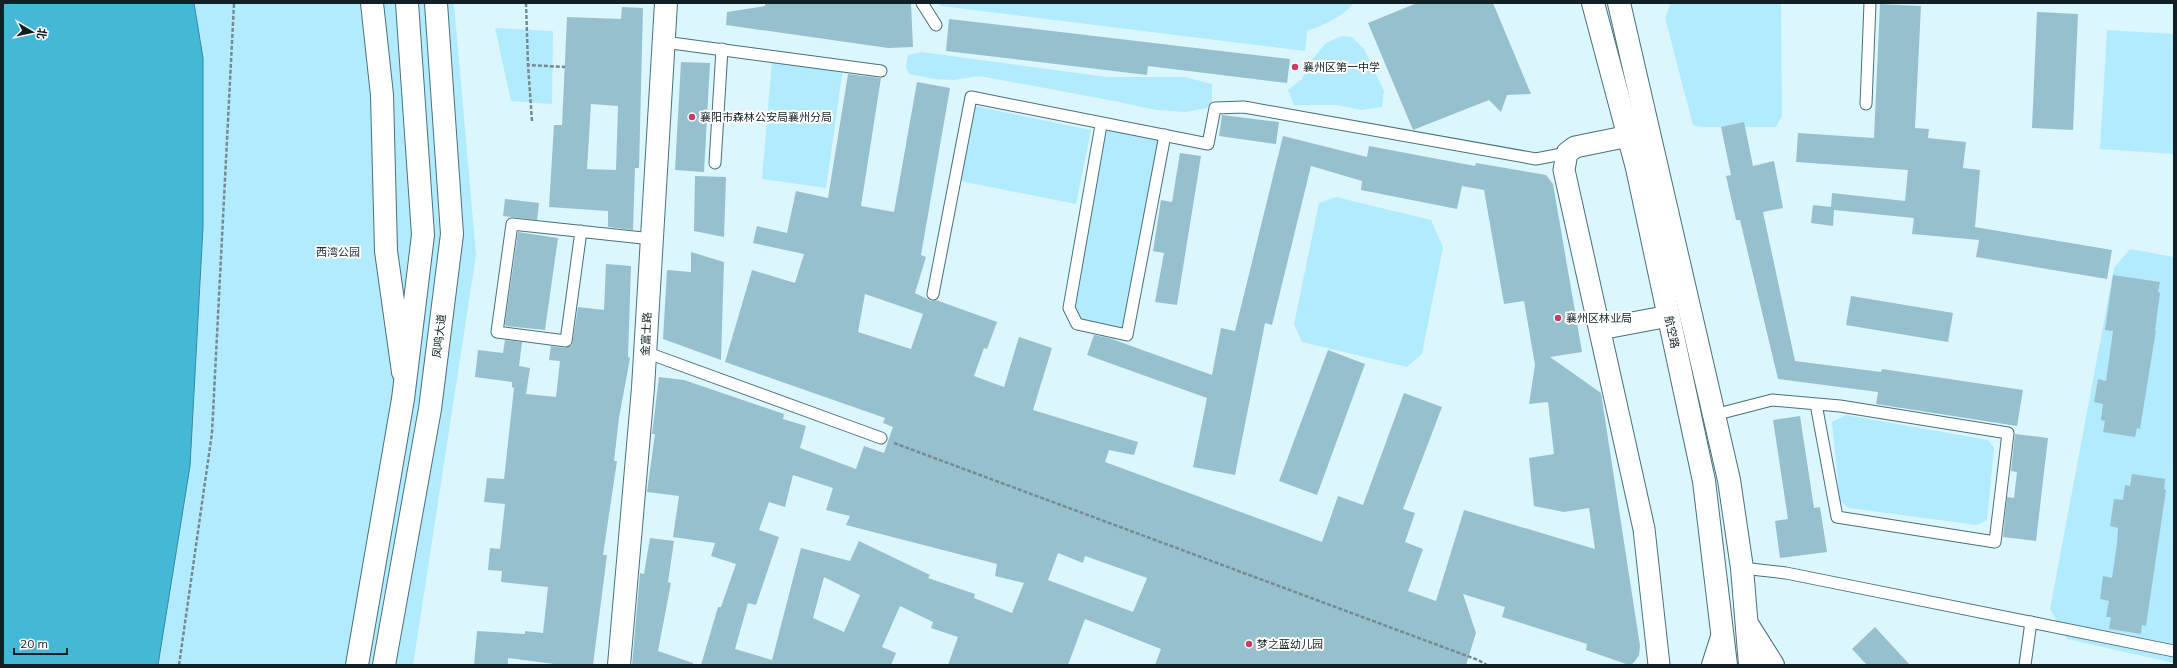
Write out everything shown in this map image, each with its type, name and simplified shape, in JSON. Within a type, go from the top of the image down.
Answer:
[{"type":"main road","points":[[372,3],[382,95],[386,251],[404,383]]},
{"type":"main road","points":[[357,665],[404,383],[423,235],[408,3]]},
{"type":"main road","name":"凤鸣大道","points":[[384,665],[430,408],[452,234],[436,3]]},
{"type":"main road","name":"金富士路","points":[[619,665],[645,352],[666,3]]},
{"type":"main road","name":"航空路","points":[[1593,3],[1629,136],[1704,481],[1726,665]]},
{"type":"main road","name":"航空路","points":[[1619,3],[1729,480],[1742,568],[1750,665]]},
{"type":"main road","points":[[1747,625],[1773,665]]},
{"type":"main road","points":[[1713,665],[1722,637]]},
{"type":"street","points":[[1629,136],[1575,147],[1567,153],[1564,170],[1644,529],[1659,665]]},
{"type":"street","points":[[1600,329],[1669,316]]},
{"type":"lane","points":[[922,3],[936,25]]},
{"type":"lane","points":[[1866,104],[1870,3]]},
{"type":"lane","points":[[664,42],[881,71]]},
{"type":"lane","points":[[715,162],[722,49]]},
{"type":"lane","points":[[933,294],[971,97],[1101,125],[1165,135],[1208,144],[1215,108],[1244,107],[1536,159],[1567,153]]},
{"type":"lane","points":[[1101,125],[1068,308],[1077,324],[1127,335],[1165,135]]},
{"type":"lane","points":[[581,231],[566,341],[496,332],[512,224],[652,238]]},
{"type":"lane","points":[[645,352],[881,438]]},
{"type":"lane","points":[[1714,415],[1772,400],[1840,406],[2008,433],[1994,542],[1837,517],[1816,404]]},
{"type":"lane","points":[[1742,568],[1786,574],[2174,651]]},
{"type":"lane","points":[[2025,665],[2031,622]]},
{"type":"path","points":[[179,665],[212,433],[234,3]]},
{"type":"path","points":[[526,3],[532,121]]},
{"type":"path","points":[[528,65],[565,67]]},
{"type":"path","points":[[881,438],[1478,660],[1487,665]]},
{"type":"green space","name":"西湾公园","points":[[194,3],[454,3],[476,255],[413,665],[158,665],[190,465],[203,227],[203,58]]},
{"type":"green space","points":[[938,3],[1354,3],[1344,13],[1333,20],[1307,31],[1305,51],[941,6]]},
{"type":"green space","points":[[1671,3],[1781,4],[1782,116],[1776,127],[1700,127],[1693,125],[1665,18]]},
{"type":"green space","points":[[495,28],[553,31],[552,104],[511,101]]},
{"type":"green space","points":[[2107,30],[2174,34],[2174,154],[2100,149]]},
{"type":"green space","points":[[1342,36],[1352,37],[1364,49],[1384,91],[1382,107],[1362,110],[1336,105],[1294,105],[1288,90],[1302,79],[1310,62],[1326,43]]},
{"type":"green space","points":[[921,52],[1107,77],[1185,77],[1212,84],[1212,102],[1207,108],[1186,112],[1156,110],[979,76],[954,80],[934,79],[909,74],[906,67],[908,55]]},
{"type":"green space","points":[[772,61],[843,68],[826,188],[762,179]]},
{"type":"green space","points":[[975,106],[1091,130],[1076,204],[960,181]]},
{"type":"green space","points":[[1101,125],[1165,135],[1127,335],[1077,324],[1069,308]]},
{"type":"green space","points":[[1336,197],[1431,220],[1443,247],[1422,354],[1407,367],[1302,342],[1294,324],[1319,203]]},
{"type":"green space","points":[[2130,249],[2174,257],[2174,663],[2067,639],[2050,609],[2114,268]]},
{"type":"green space","points":[[1846,415],[1988,440],[1994,448],[1987,520],[1977,525],[1849,508],[1840,501],[1832,422]]},
{"type":"water","points":[[3,3],[194,3],[203,58],[203,227],[190,466],[158,665],[3,665]]},
{"type":"building","points":[[765,3],[911,3],[913,47],[888,48],[726,25],[727,12],[765,6]]},
{"type":"building","points":[[1417,3],[1493,3],[1531,94],[1507,95],[1501,112],[1489,100],[1413,130],[1368,23]]},
{"type":"building","points":[[1880,4],[1921,6],[1915,128],[1929,129],[1928,138],[1966,142],[1963,168],[1980,170],[1975,227],[2112,250],[2107,279],[1976,257],[1979,240],[1912,234],[1914,218],[1834,210],[1833,226],[1811,223],[1813,205],[1831,207],[1832,193],[1905,201],[1908,170],[1796,162],[1798,133],[1874,138]]},
{"type":"building","points":[[622,7],[643,8],[639,168],[635,168],[633,230],[608,227],[608,211],[549,207],[554,125],[562,125],[567,17],[621,19]],"holes":[[[591,104],[618,106],[616,170],[587,169]]]},
{"type":"building","points":[[2037,12],[2078,14],[2073,130],[2032,128]]},
{"type":"building","points":[[949,19],[1290,59],[1287,83],[1148,66],[1147,75],[946,51]]},
{"type":"building","name":"襄阳市森林公安局襄州分局","points":[[681,62],[710,63],[704,172],[675,170]]},
{"type":"building","points":[[848,74],[881,78],[861,206],[894,212],[917,82],[950,88],[921,255],[926,257],[915,293],[931,301],[936,300],[997,322],[987,349],[984,348],[974,376],[1004,387],[1019,337],[1052,348],[1033,410],[1138,442],[1134,455],[1109,450],[1105,462],[1322,542],[1338,496],[1363,505],[1404,393],[1442,407],[1403,509],[1415,513],[1405,542],[1423,549],[1408,591],[1436,601],[1464,510],[1595,549],[1589,508],[1564,512],[1534,506],[1529,458],[1554,454],[1548,402],[1529,404],[1535,365],[1524,301],[1504,304],[1484,190],[1462,186],[1457,209],[1361,190],[1362,181],[1311,166],[1272,325],[1265,323],[1235,475],[1193,467],[1207,398],[1087,355],[1094,335],[1109,338],[1212,375],[1221,328],[1235,331],[1283,136],[1367,157],[1369,146],[1475,166],[1476,163],[1546,175],[1553,184],[1582,352],[1550,357],[1601,393],[1640,646],[1639,655],[1631,665],[1626,664],[1586,650],[1587,644],[1502,617],[1505,607],[1463,594],[1476,633],[1466,665],[1155,665],[1161,649],[1085,619],[1068,665],[948,665],[958,637],[931,628],[933,622],[900,606],[882,647],[896,653],[891,665],[701,665],[718,607],[721,607],[736,564],[711,556],[715,543],[673,537],[679,496],[647,492],[655,434],[652,434],[659,377],[684,380],[784,414],[783,419],[806,426],[800,448],[856,469],[864,446],[884,453],[893,427],[883,423],[885,418],[725,362],[752,270],[795,283],[804,254],[753,243],[757,226],[787,233],[796,191],[828,198]],"holes":[[[865,294],[923,314],[911,349],[858,332]],[[793,475],[833,488],[826,510],[850,516],[846,525],[997,564],[995,576],[1024,583],[1012,613],[974,598],[975,594],[928,578],[930,575],[859,541],[850,561],[801,548],[772,660],[735,649],[748,603],[756,605],[779,537],[759,530],[769,502],[785,507]],[[1058,553],[1083,563],[1085,556],[1147,578],[1133,612],[1048,580]],[[824,577],[860,595],[844,632],[813,618]]]},
{"type":"building","points":[[1222,115],[1279,122],[1276,144],[1219,136]]},
{"type":"building","points":[[1744,122],[1753,166],[1774,161],[1783,208],[1763,212],[1795,361],[1881,372],[1882,369],[2023,390],[2017,426],[1876,404],[1878,392],[1778,379],[1740,220],[1736,220],[1726,176],[1731,175],[1721,127]]},
{"type":"building","points":[[1180,153],[1201,156],[1177,305],[1155,302],[1164,253],[1153,251],[1161,200],[1172,202]]},
{"type":"building","points":[[695,176],[726,177],[724,237],[694,231]]},
{"type":"building","points":[[505,199],[539,203],[537,220],[503,216]]},
{"type":"building","points":[[518,232],[558,238],[545,330],[506,326],[505,324]]},
{"type":"building","points":[[691,252],[724,262],[721,360],[663,339],[667,270],[691,272]]},
{"type":"building","points":[[606,264],[631,266],[628,357],[630,358],[619,418],[614,461],[617,461],[603,555],[607,555],[593,665],[562,665],[508,658],[508,665],[474,665],[477,631],[525,634],[525,631],[543,633],[548,587],[501,582],[502,571],[488,570],[490,548],[500,549],[505,504],[484,502],[487,478],[504,479],[514,388],[512,387],[512,382],[475,377],[478,350],[503,353],[505,340],[522,342],[519,366],[530,368],[526,394],[556,397],[560,361],[549,360],[551,346],[565,348],[572,345],[578,307],[604,310]]},
{"type":"building","points":[[2113,275],[2160,282],[2156,330],[2140,429],[2137,428],[2135,437],[2103,432],[2105,421],[2101,420],[2103,404],[2094,402],[2098,379],[2106,381],[2113,331],[2105,330]]},
{"type":"building","points":[[1851,296],[1953,313],[1948,342],[1846,325]]},
{"type":"building","points":[[1328,350],[1365,364],[1317,495],[1279,481]]},
{"type":"building","points":[[1800,416],[1814,508],[1820,507],[1827,552],[1780,558],[1775,521],[1788,519],[1773,420]]},
{"type":"building","points":[[2015,434],[2048,438],[2036,541],[2003,537],[2007,497],[2014,498],[2017,472],[2011,471]]},
{"type":"building","points":[[2132,474],[2165,479],[2164,489],[2166,490],[2146,626],[2142,625],[2141,634],[2109,629],[2111,617],[2106,617],[2109,601],[2100,599],[2103,576],[2112,578],[2117,544],[2118,528],[2110,526],[2114,499],[2123,500],[2125,485],[2130,486]]},
{"type":"building","points":[[650,538],[674,541],[668,582],[671,583],[658,651],[693,663],[693,665],[632,665],[640,573],[644,574]]},
{"type":"building","points":[[1875,627],[1910,665],[1867,665],[1852,649]]},
{"type":"place","name":"襄州区第一中学","points":[[1295,67]]},
{"type":"place","name":"襄阳市森林公安局襄州分局","points":[[692,117]]},
{"type":"place","name":"襄州区林业局","points":[[1558,318]]},
{"type":"place","name":"梦之蓝幼儿园","points":[[1249,644]]}]
